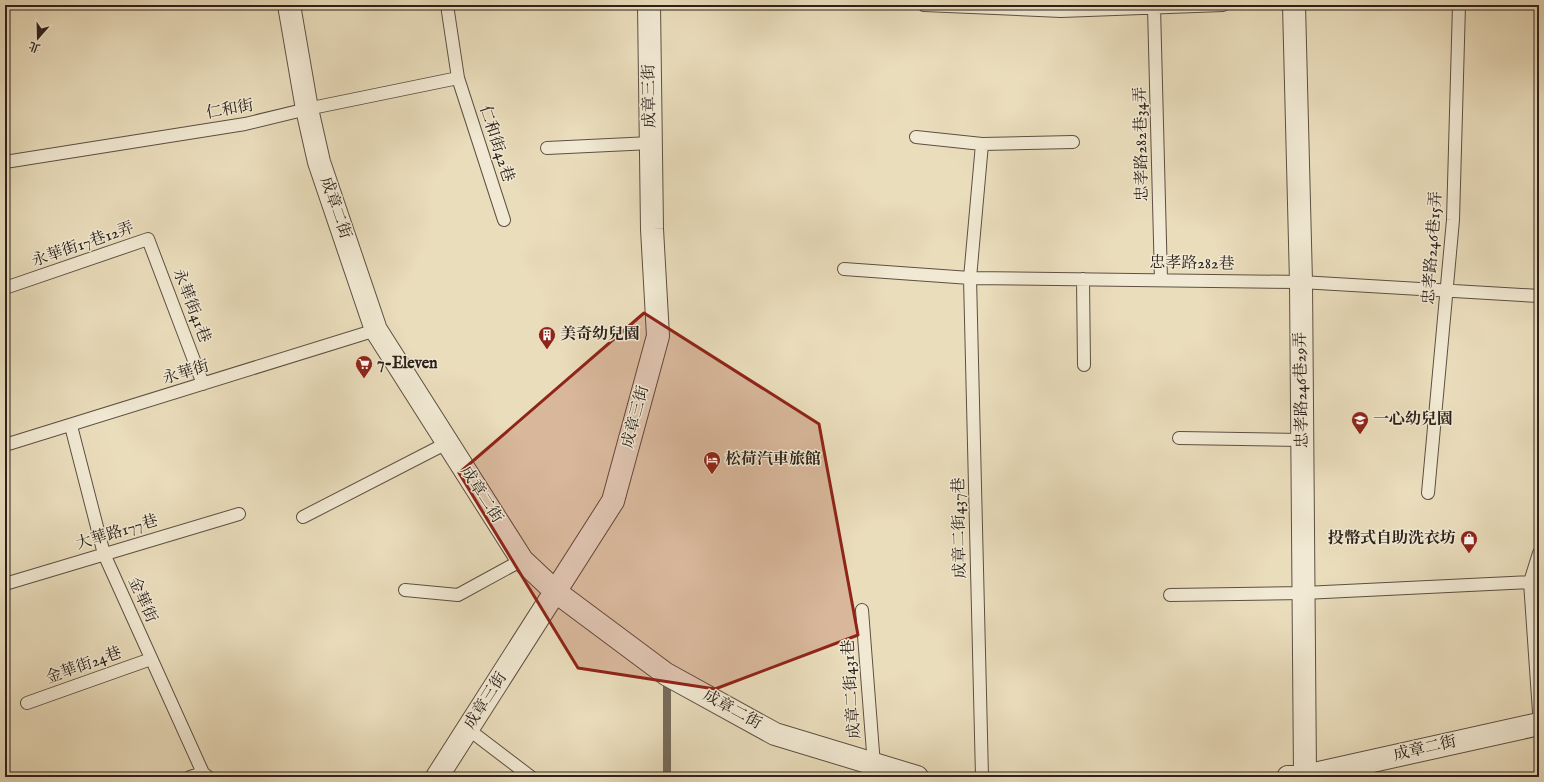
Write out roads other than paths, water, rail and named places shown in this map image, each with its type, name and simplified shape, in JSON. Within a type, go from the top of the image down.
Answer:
[{"type":"street","name":"成章二街","points":[[289,5],[307,109],[319,162],[376,330],[522,560],[556,592],[666,674],[775,734],[917,777]]},
{"type":"street","name":"成章三街","points":[[437,777],[613,501],[658,336],[652,229],[649,5]]},
{"type":"street","name":"忠孝路246巷29弄","points":[[1294,5],[1301,282],[1304,593],[1296,776]]},
{"type":"street","name":"成章二街","points":[[1296,776],[1539,724]]},
{"type":"lane","name":"仁和街42巷","points":[[447,5],[458,78],[504,220]]},
{"type":"lane","points":[[924,5],[1061,8],[1223,5]]},
{"type":"lane","name":"忠孝路246巷15弄","points":[[1428,493],[1453,220],[1459,5]]},
{"type":"lane","name":"忠孝路282巷34弄","points":[[1154,7],[1161,280]]},
{"type":"lane","name":"仁和街","points":[[5,162],[245,124],[307,109],[458,78]]},
{"type":"lane","points":[[916,137],[982,144],[1073,142]]},
{"type":"lane","points":[[547,148],[651,143]]},
{"type":"lane","name":"成章二街437巷","points":[[982,144],[970,278],[982,777]]},
{"type":"lane","name":"永華街17巷12弄","points":[[5,288],[148,239]]},
{"type":"lane","name":"永華街41巷","points":[[148,239],[203,384]]},
{"type":"lane","name":"忠孝路282巷","points":[[844,269],[970,278],[1301,282],[1539,296]]},
{"type":"lane","points":[[1083,279],[1084,365]]},
{"type":"lane","name":"永華街","points":[[5,445],[71,426],[376,330]]},
{"type":"lane","name":"金華街","points":[[71,426],[104,554],[151,659],[206,775]]},
{"type":"lane","points":[[1179,438],[1302,440]]},
{"type":"lane","points":[[303,518],[447,443]]},
{"type":"lane","name":"大華路177巷","points":[[5,584],[239,514]]},
{"type":"lane","points":[[1539,553],[1530,582],[1539,712]]},
{"type":"lane","points":[[405,590],[458,595],[522,560]]},
{"type":"lane","points":[[1170,595],[1304,593],[1530,582]]},
{"type":"lane","name":"成章二街431巷","points":[[862,610],[874,765]]},
{"type":"lane","name":"金華街24巷","points":[[27,703],[151,659]]},
{"type":"lane","points":[[468,729],[531,777]]},
{"type":"lane","points":[[190,777],[206,775]]},
{"type":"waterway","points":[[667,680],[667,777]]},
{"type":"place","name":"美奇幼兒園","points":[[547,350]]},
{"type":"place","name":"7-Eleven","points":[[364,379]]},
{"type":"place","name":"一心幼兒園","points":[[1360,435]]},
{"type":"place","name":"松荷汽車旅館","points":[[712,475]]},
{"type":"place","name":"投幣式自助洗衣坊","points":[[1469,554]]}]
